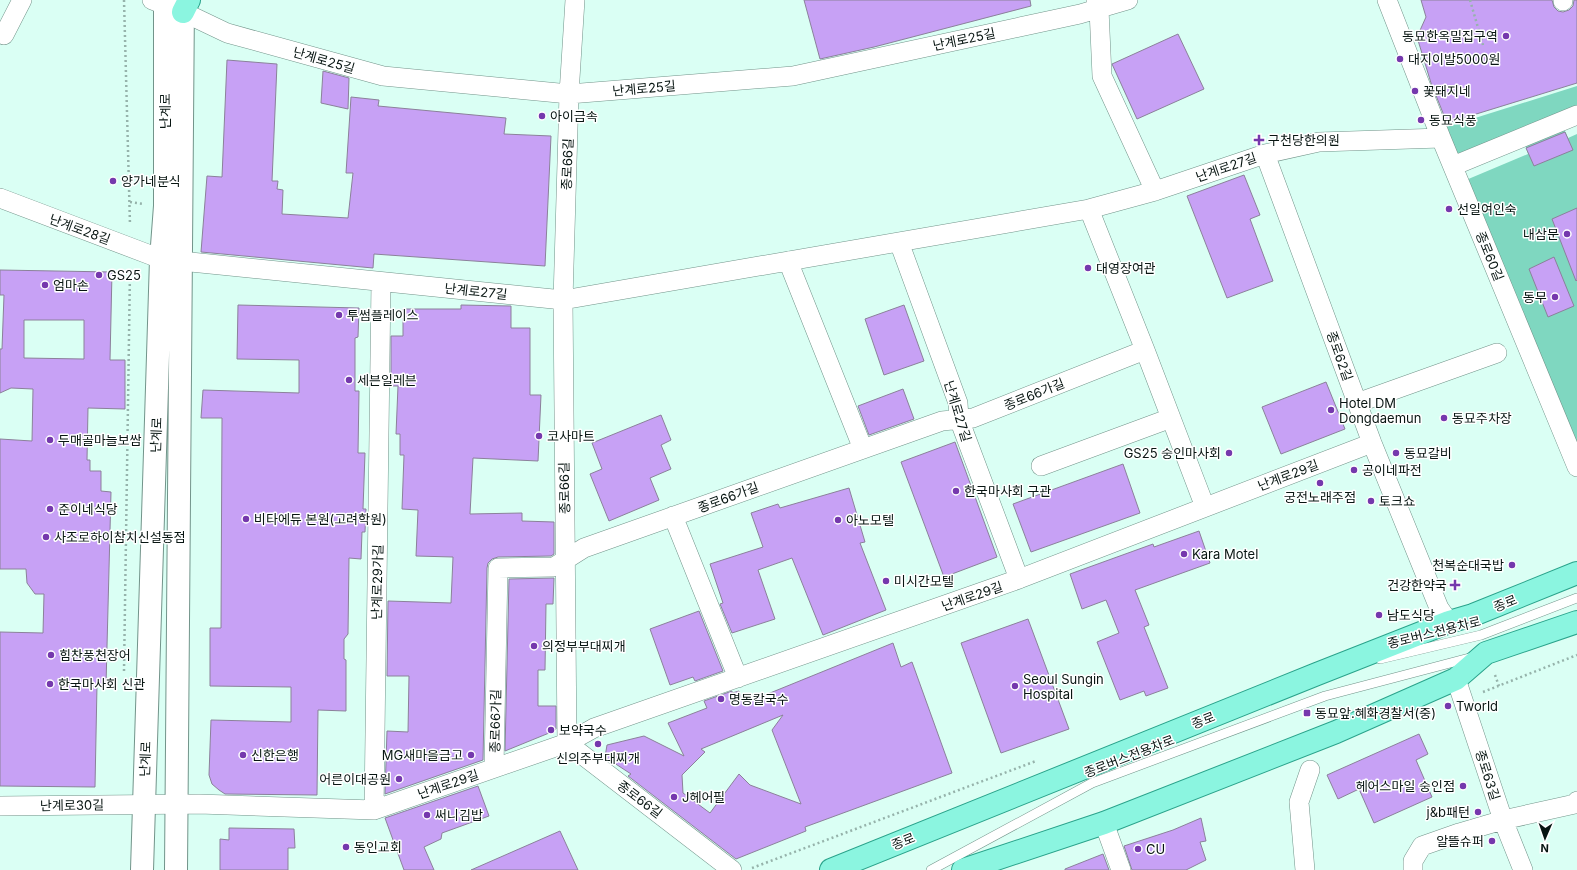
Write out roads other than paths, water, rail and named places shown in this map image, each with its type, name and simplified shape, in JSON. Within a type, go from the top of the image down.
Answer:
[{"type":"main road","name":"난계로","points":[[173,3],[171,260],[177,804],[176,870]]},
{"type":"main road","name":"난계로","points":[[142,870],[171,260]]},
{"type":"main road","name":"종로","points":[[831,870],[1317,674],[1449,622],[1474,615],[1577,573]]},
{"type":"main road","points":[[963,870],[1104,823],[1336,732],[1456,679],[1486,653],[1577,622]]},
{"type":"street","points":[[0,33],[4,35],[22,0]]},
{"type":"street","name":"종로66길","points":[[576,0],[569,94],[563,300],[567,743],[732,870]]},
{"type":"street","name":"난계로25길","points":[[173,3],[227,33],[383,76],[569,94],[793,76],[1080,14],[1098,4],[1128,0]]},
{"type":"street","name":"종로60길","points":[[1387,0],[1441,138],[1577,467]]},
{"type":"street","points":[[1098,4],[1102,76],[1155,191]]},
{"type":"street","points":[[1453,166],[1577,116]]},
{"type":"street","name":"난계로27길","points":[[171,260],[563,300],[1089,209],[1155,191],[1266,154],[1319,142],[1441,138]]},
{"type":"street","name":"종로62길","points":[[1266,154],[1372,443],[1439,608],[1449,622]]},
{"type":"street","name":"난계로28길","points":[[0,198],[130,247],[171,260]]},
{"type":"street","points":[[1089,209],[1205,507]]},
{"type":"street","name":"난계로27길","points":[[899,242],[958,403],[959,419],[1019,579]]},
{"type":"street","points":[[788,261],[863,449]]},
{"type":"street","name":"난계로29가길","points":[[374,810],[381,282]]},
{"type":"street","name":"종로66가길","points":[[494,768],[498,568],[554,567],[584,548],[942,421],[973,418],[1145,350]]},
{"type":"street","points":[[1357,403],[1497,353]]},
{"type":"street","points":[[1041,466],[1171,418]]},
{"type":"street","name":"난계로29길","points":[[144,805],[177,804],[374,810],[567,743],[594,728],[1019,579],[1372,443]]},
{"type":"street","points":[[673,516],[738,678]]},
{"type":"street","name":"종로63길","points":[[1456,679],[1502,820],[1523,870]]},
{"type":"street","points":[[1304,870],[1299,802],[1310,770]]},
{"type":"street","points":[[1413,870],[1414,861],[1422,846],[1502,820],[1575,804],[1577,801]]},
{"type":"street","name":"난계로30길","points":[[0,806],[144,805]]},
{"type":"street","points":[[1104,823],[1121,870]]},
{"type":"lane","name":"종로버스전용차로","points":[[1317,674],[1481,635],[1577,598]]},
{"type":"lane","name":"종로버스전용차로","points":[[931,870],[1092,783],[1325,696],[1486,653]]},
{"type":"place","name":"동묘한옥밀집구역","points":[[1506,36]]},
{"type":"place","name":"대지이발5000원","points":[[1400,59]]},
{"type":"place","name":"꽃돼지네","points":[[1415,91]]},
{"type":"place","name":"아이금속","points":[[542,116]]},
{"type":"place","name":"동묘식풍","points":[[1421,120]]},
{"type":"place","name":"구천당한의원","points":[[1259,140]]},
{"type":"place","name":"양가네분식","points":[[113,181]]},
{"type":"place","name":"선일여인숙","points":[[1449,209]]},
{"type":"place","name":"내삼문","points":[[1567,234]]},
{"type":"place","name":"대영장여관","points":[[1088,268]]},
{"type":"place","name":"GS25","points":[[99,275]]},
{"type":"place","name":"엄마손","points":[[45,285]]},
{"type":"place","name":"동무","points":[[1555,297]]},
{"type":"place","name":"투썸플레이스","points":[[339,315]]},
{"type":"place","name":"세븐일레븐","points":[[349,380]]},
{"type":"place","name":"Hotel DM Dongdaemun","points":[[1331,410]]},
{"type":"place","name":"동묘주차장","points":[[1444,418]]},
{"type":"place","name":"코사마트","points":[[539,436]]},
{"type":"place","name":"두매골마늘보쌈","points":[[50,440]]},
{"type":"place","name":"GS25 숭인마사회","points":[[1229,453]]},
{"type":"place","name":"동묘갈비","points":[[1396,453]]},
{"type":"place","name":"공이네파전","points":[[1354,470]]},
{"type":"place","name":"궁전노래주점","points":[[1320,483]]},
{"type":"place","name":"한국마사회 구관","points":[[956,491]]},
{"type":"place","name":"토크쇼","points":[[1371,501]]},
{"type":"place","name":"준이네식당","points":[[50,509]]},
{"type":"place","name":"비타에듀 본원(고려학원)","points":[[246,519]]},
{"type":"place","name":"아노모텔","points":[[838,520]]},
{"type":"place","name":"사조로하이참치신설동점","points":[[46,537]]},
{"type":"place","name":"Kara Motel","points":[[1184,554]]},
{"type":"place","name":"천복순대국밥","points":[[1512,565]]},
{"type":"place","name":"미시간모텔","points":[[886,581]]},
{"type":"place","name":"건강한약국","points":[[1455,585]]},
{"type":"place","name":"남도식당","points":[[1379,615]]},
{"type":"place","name":"의정부부대찌개","points":[[534,646]]},
{"type":"place","name":"힘찬풍천장어","points":[[51,655]]},
{"type":"place","name":"한국마사회 신관","points":[[50,684]]},
{"type":"place","name":"Seoul Sungin Hospital","points":[[1015,686]]},
{"type":"place","name":"명동칼국수","points":[[721,699]]},
{"type":"place","name":"Tworld","points":[[1448,706]]},
{"type":"place","name":"동묘앞.혜화경찰서(중)","points":[[1307,713]]},
{"type":"place","name":"보약국수","points":[[551,730]]},
{"type":"place","name":"신의주부대찌개","points":[[598,744]]},
{"type":"place","name":"신한은행","points":[[243,755]]},
{"type":"place","name":"MG새마을금고","points":[[471,755]]},
{"type":"place","name":"어른이대공원","points":[[399,779]]},
{"type":"place","name":"헤어스마일 숭인점","points":[[1463,786]]},
{"type":"place","name":"J헤어필","points":[[674,797]]},
{"type":"place","name":"j&b패턴","points":[[1478,812]]},
{"type":"place","name":"써니김밥","points":[[427,815]]},
{"type":"place","name":"알뜰슈퍼","points":[[1492,841]]},
{"type":"place","name":"동인교회","points":[[346,847]]},
{"type":"place","name":"CU","points":[[1138,849]]}]
